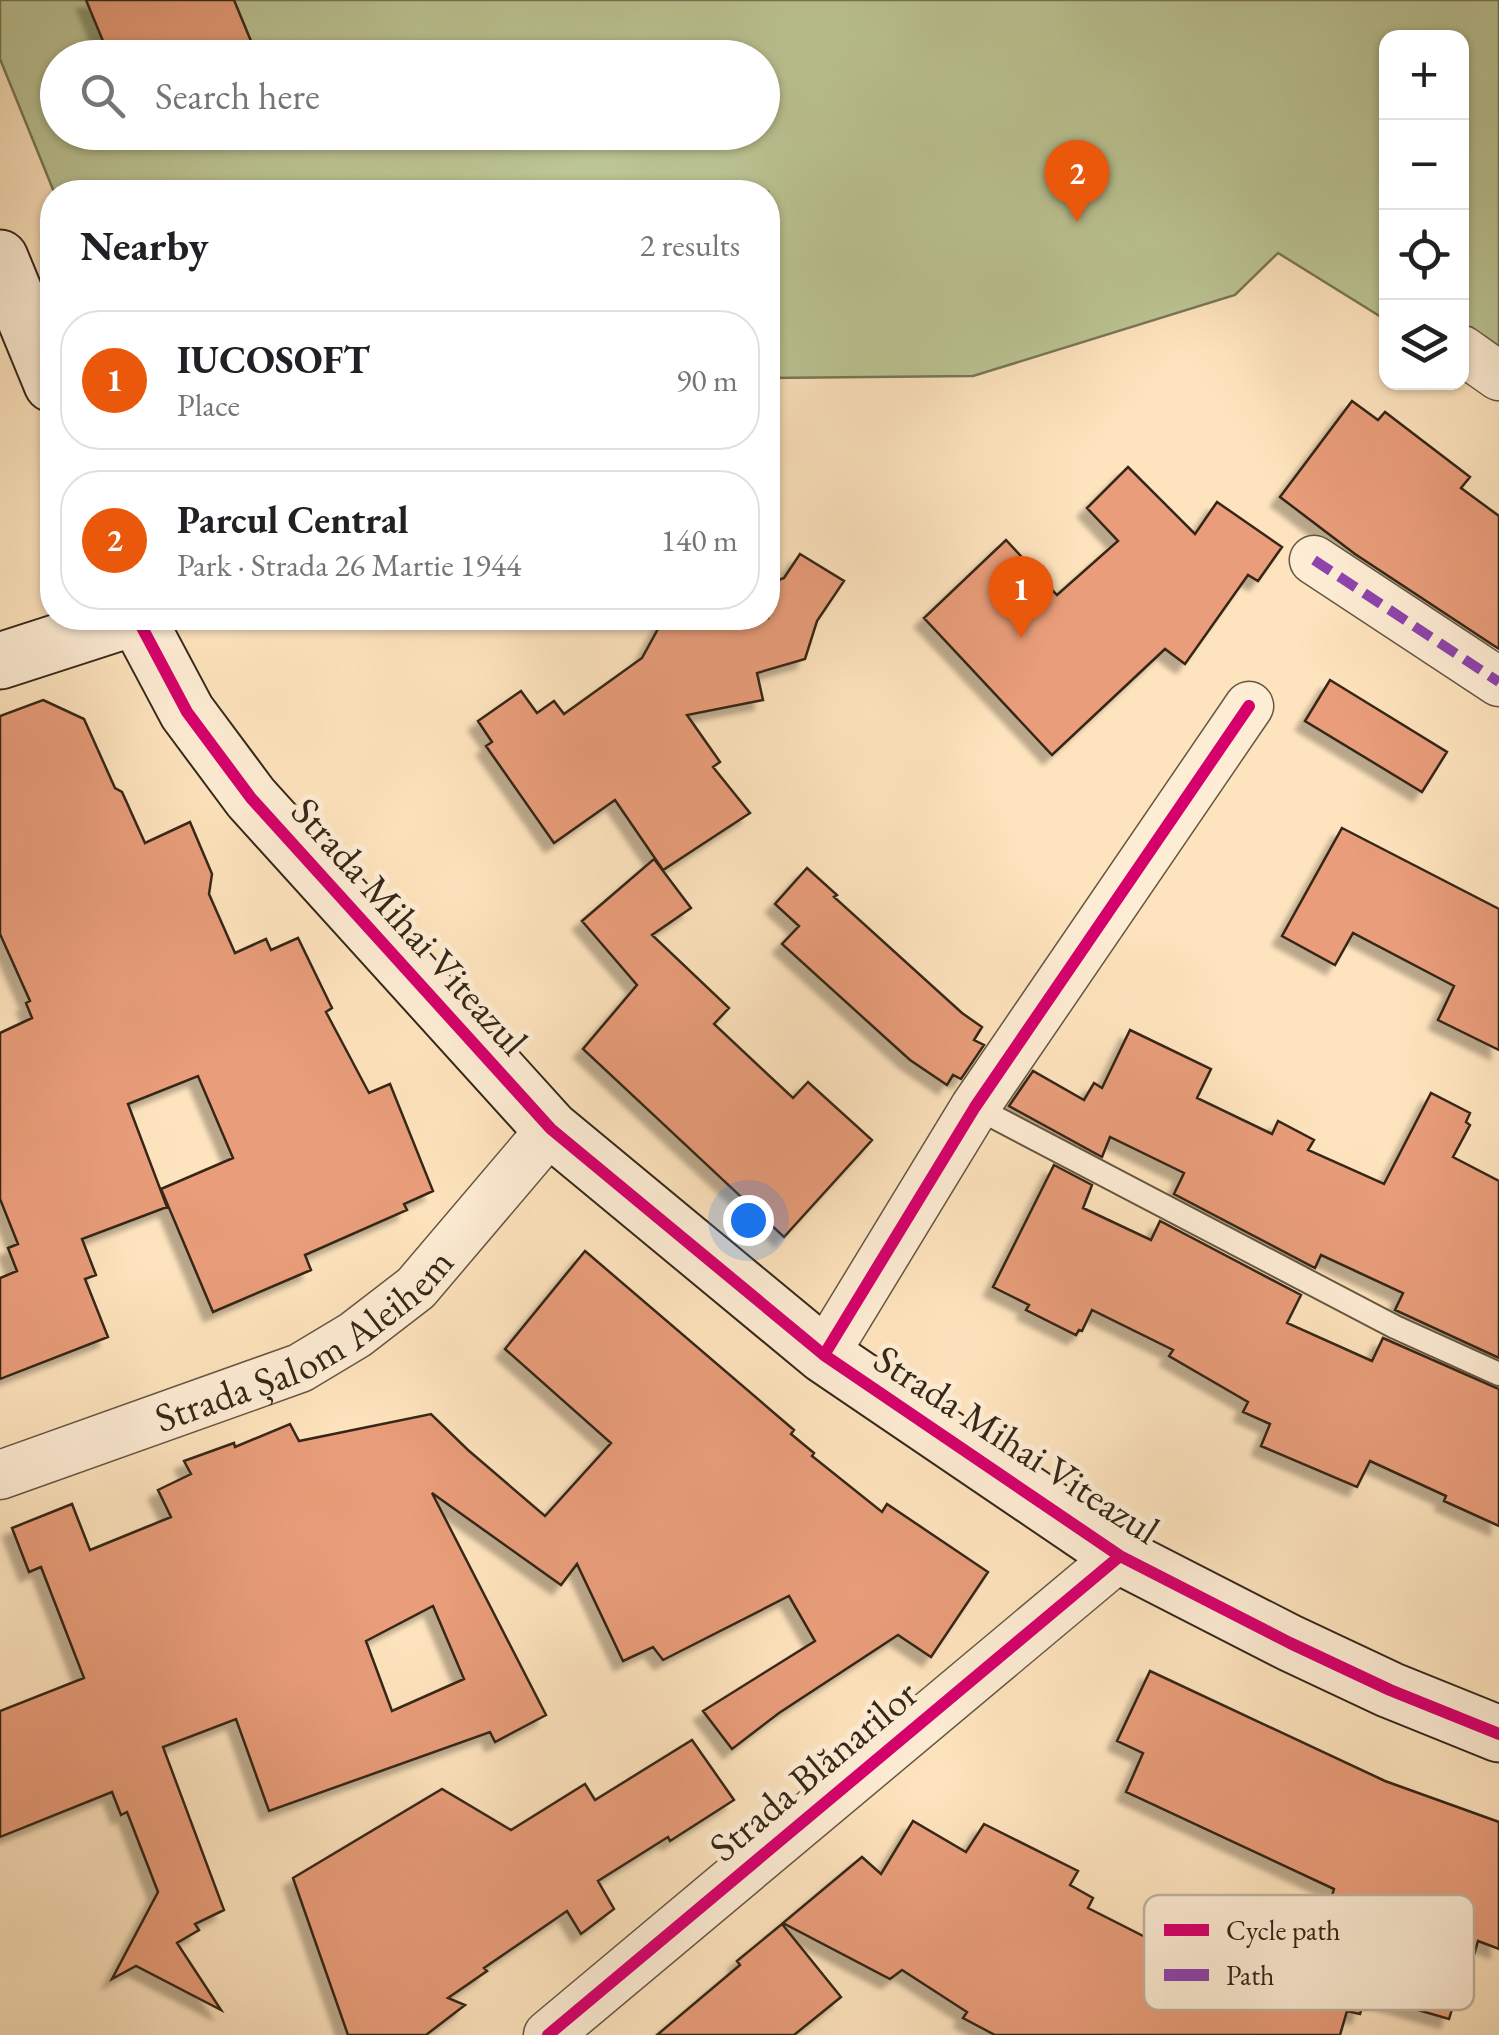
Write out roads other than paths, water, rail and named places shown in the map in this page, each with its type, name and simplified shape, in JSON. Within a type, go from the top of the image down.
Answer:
[{"type":"street","points":[[0,258],[40,355]]},
{"type":"street","points":[[1469,355],[1499,376]]},
{"type":"street","points":[[1314,560],[1499,682]]},
{"type":"street","points":[[0,661],[97,630]]},
{"type":"street","name":"Strada Mihai Viteazul","points":[[142,630],[187,712],[251,798],[550,1129],[824,1356],[1120,1556],[1356,1674],[1499,1734]]},
{"type":"street","points":[[824,1356],[975,1107],[1249,706]]},
{"type":"street","name":"Strada Șalom Aleihem","points":[[0,1475],[300,1368],[355,1335],[416,1288],[550,1129]]},
{"type":"street","name":"Strada Blănarilor","points":[[548,2035],[1120,1556]]},
{"type":"lane","points":[[975,1107],[1395,1327],[1499,1374]]},
{"type":"place","name":"Parcul Central","points":[[1077,222]]},
{"type":"place","name":"IUCOSOFT","points":[[1021,638]]}]
